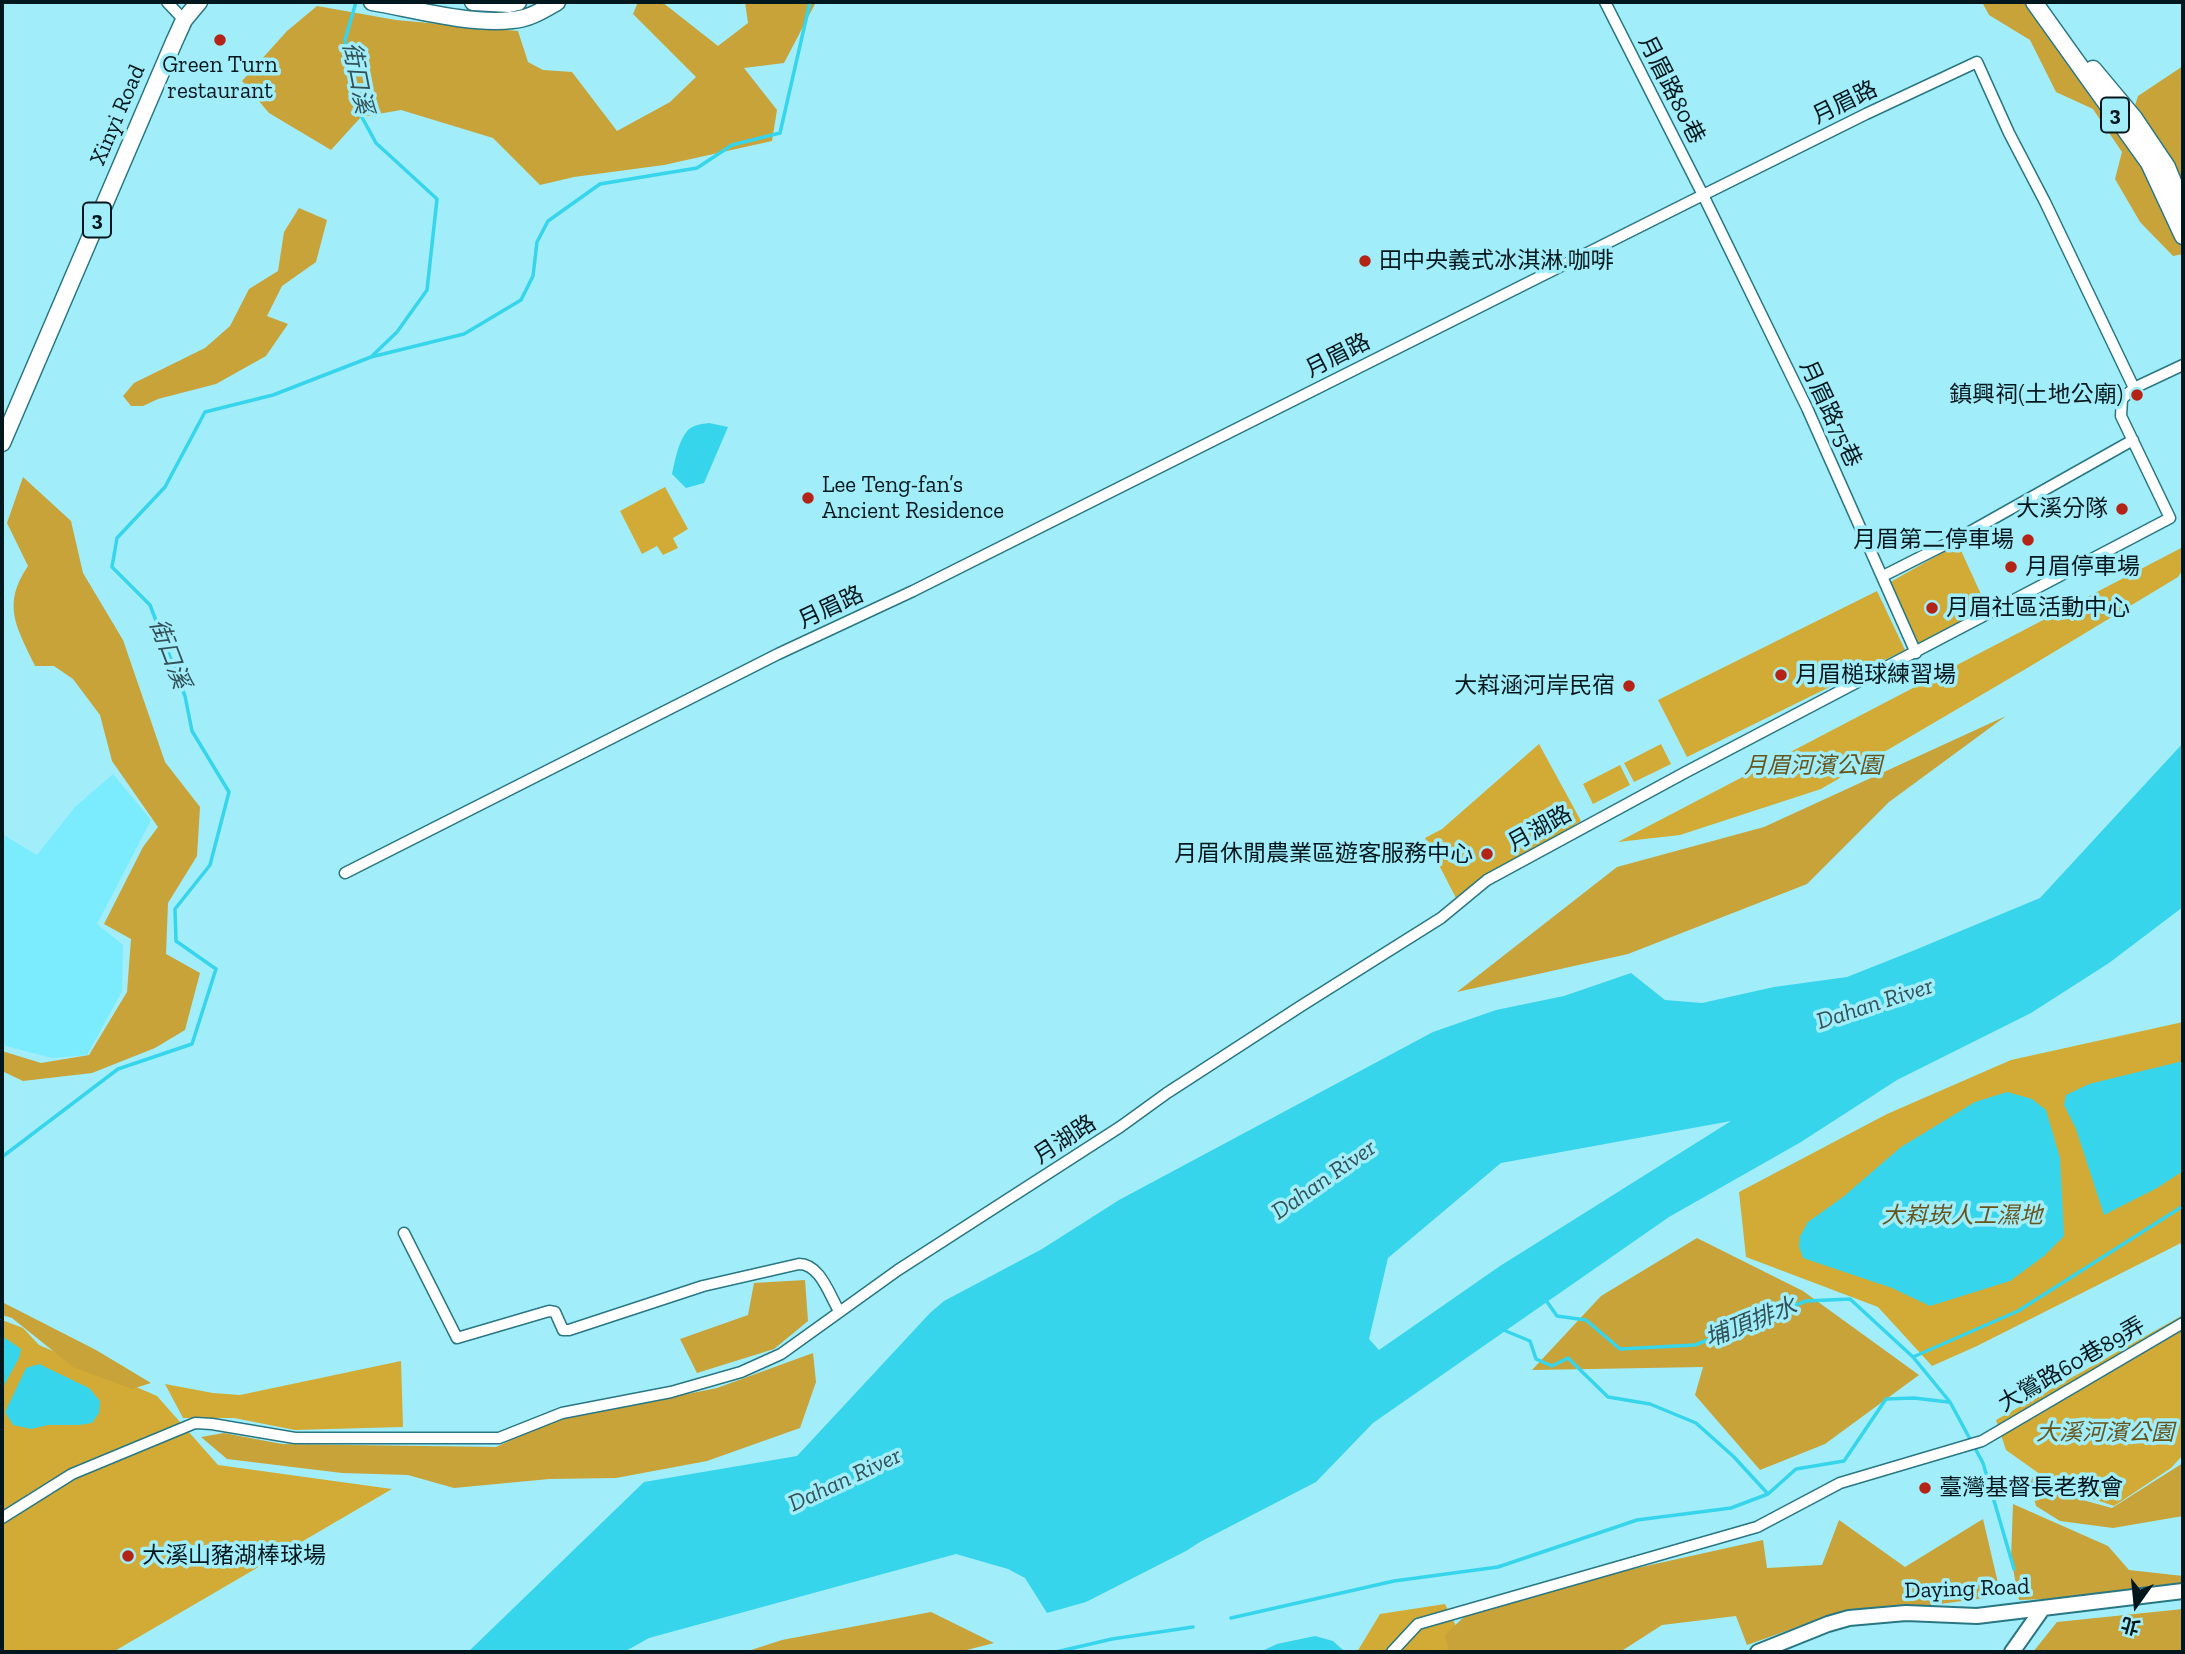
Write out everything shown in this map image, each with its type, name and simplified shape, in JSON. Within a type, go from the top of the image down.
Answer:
[{"type":"main road","name":"Xinyi Road","points":[[2,419],[167,30],[179,9],[199,2]]},
{"type":"main road","points":[[372,2],[475,19],[513,20],[539,13],[557,2]]},
{"type":"main road","points":[[473,2],[518,2]]},
{"type":"main road","name":"3","points":[[2034,2],[2149,163],[2183,236]]},
{"type":"main road","name":"3","points":[[2043,2],[2064,33],[2134,118],[2167,167],[2183,206]]},
{"type":"main road","name":"Xinyi Road","points":[[2,443],[179,9]]},
{"type":"street","name":"月眉路80巷","points":[[1605,2],[1703,195]]},
{"type":"street","name":"月眉路","points":[[345,873],[778,654],[1067,515],[1703,195],[1977,62],[2134,388]]},
{"type":"street","name":"月眉路75巷","points":[[1703,195],[1807,408],[1916,653]]},
{"type":"street","points":[[2134,388],[2183,365]]},
{"type":"street","name":"月湖路","points":[[2,1518],[72,1474],[195,1423],[295,1438],[499,1438],[562,1413],[671,1392],[741,1372],[781,1354],[898,1270],[1121,1127],[1167,1093],[1289,1013],[1441,918],[1488,880],[1686,772],[2170,518],[2121,416],[2122,398],[2134,388]]},
{"type":"street","points":[[1883,576],[1966,534],[2133,440]]},
{"type":"street","points":[[404,1233],[457,1338],[549,1311],[555,1312],[563,1330],[569,1330],[704,1286],[799,1264],[808,1264],[815,1269],[839,1311]]},
{"type":"street","name":"大鶯路60巷89弄","points":[[1392,1652],[1418,1624],[1757,1527],[1840,1483],[1982,1441],[2183,1323]]},
{"type":"street","name":"Daying Road","points":[[1758,1652],[1849,1618],[1906,1613],[1978,1616],[2183,1591]]},
{"type":"street","points":[[2012,1652],[2043,1608]]},
{"type":"shaded area","points":[[638,2],[662,2],[718,46],[748,23],[745,2],[816,2],[784,63],[744,68],[777,110],[772,141],[664,165],[574,177],[540,185],[493,138],[401,110],[361,117],[331,150],[269,113],[242,81],[287,31],[317,6],[396,20],[518,31],[528,62],[543,70],[572,72],[617,131],[670,102],[696,77],[633,14]]},
{"type":"shaded area","points":[[1982,2],[2031,2],[2146,168],[2178,235],[2183,254],[2173,256],[2140,222],[2115,179],[2122,152],[2093,109],[2056,92],[2030,40],[1989,15]]},
{"type":"shaded area","points":[[2183,66],[2183,192],[2134,109],[2138,96]]},
{"type":"shaded area","points":[[299,208],[327,220],[316,262],[282,286],[267,316],[288,324],[266,356],[216,384],[158,399],[143,406],[131,406],[123,396],[134,383],[205,348],[230,326],[249,289],[278,271],[284,232]]},
{"type":"shaded area","points":[[23,477],[71,521],[83,573],[123,640],[165,762],[200,807],[197,856],[168,903],[166,954],[200,973],[185,1030],[155,1048],[92,1073],[23,1081],[2,1071],[2,1051],[41,1063],[89,1055],[127,992],[131,939],[104,924],[143,847],[158,827],[112,761],[100,715],[73,679],[54,666],[35,666],[18,628],[15,593],[28,566],[7,523]]},
{"type":"shaded area","points":[[2006,716],[1889,802],[1807,884],[1628,954],[1457,992],[1617,867],[1764,827]]},
{"type":"shaded area","points":[[113,774],[151,820],[97,924],[123,945],[122,991],[87,1055],[52,1058],[2,1045],[2,834],[37,855],[75,807]]},
{"type":"shaded area","points":[[1697,1238],[1803,1291],[1919,1375],[1825,1444],[1760,1470],[1695,1395],[1703,1367],[1532,1370],[1601,1296]]},
{"type":"shaded area","points":[[805,1280],[808,1321],[774,1349],[697,1373],[680,1339],[748,1315],[754,1283]]},
{"type":"shaded area","points":[[2,1302],[96,1350],[151,1383],[132,1389],[73,1367],[12,1318],[2,1315]]},
{"type":"shaded area","points":[[813,1353],[816,1382],[800,1428],[707,1461],[616,1478],[549,1479],[454,1488],[408,1475],[342,1473],[227,1459],[201,1437],[224,1433],[282,1444],[496,1447],[552,1421],[717,1388]]},
{"type":"shaded area","points":[[2183,1463],[2183,1516],[2113,1528],[2060,1521],[2036,1506],[2028,1475],[2079,1499],[2112,1508]]},
{"type":"shaded area","points":[[2013,1504],[2108,1546],[2129,1570],[2183,1576],[2183,1583],[2070,1598],[2019,1600],[2011,1558]]},
{"type":"shaded area","points":[[1983,1519],[2001,1596],[1817,1620],[1747,1645],[1736,1616],[1662,1625],[1620,1652],[1449,1652],[1445,1635],[1465,1616],[1610,1574],[1763,1540],[1767,1568],[1822,1565],[1839,1520],[1905,1567]]},
{"type":"shaded area","points":[[2183,1609],[2183,1652],[2033,1652],[2057,1622]]},
{"type":"shaded area","points":[[931,1612],[994,1643],[959,1652],[745,1652],[782,1640]]},
{"type":"green space","points":[[665,487],[688,529],[673,538],[678,548],[663,555],[657,546],[642,554],[620,511]]},
{"type":"green space","points":[[1958,544],[1985,603],[1993,599],[1998,608],[1916,652],[1885,585]]},
{"type":"green space","name":"月眉河濱公園","points":[[2183,547],[2183,569],[2178,577],[1821,789],[1680,835],[1618,842]]},
{"type":"green space","name":"月眉槌球練習場","points":[[1877,591],[1905,650],[1687,757],[1658,700]]},
{"type":"green space","points":[[1539,744],[1581,821],[1456,898],[1425,838],[1442,829]]},
{"type":"green space","points":[[1661,744],[1671,764],[1634,782],[1624,763]]},
{"type":"green space","points":[[1620,765],[1630,785],[1593,804],[1583,784]]},
{"type":"green space","name":"大嵙崁人工濕地","points":[[2183,1022],[2183,1242],[1932,1366],[1878,1307],[1746,1257],[1739,1192],[1887,1114],[2011,1060]]},
{"type":"green space","name":"大溪河濱公園","points":[[2183,1315],[2183,1455],[2171,1468],[2114,1506],[2058,1487],[2006,1450],[1996,1420]]},
{"type":"green space","points":[[2,1320],[23,1328],[39,1345],[157,1396],[218,1465],[392,1489],[113,1652],[2,1652]]},
{"type":"green space","points":[[401,1361],[403,1427],[295,1430],[234,1418],[183,1418],[165,1384],[240,1395]]},
{"type":"green space","points":[[1445,1604],[1469,1652],[1357,1652],[1380,1614]]},
{"type":"water","points":[[709,423],[728,427],[704,483],[686,488],[672,474],[679,445],[690,428]]},
{"type":"water","name":"Dahan River","points":[[2183,743],[2183,907],[2109,963],[2031,1013],[1897,1080],[1801,1142],[1669,1217],[1373,1423],[1316,1482],[1086,1602],[1047,1613],[1025,1578],[1008,1569],[956,1554],[649,1638],[624,1652],[468,1652],[644,1482],[797,1456],[944,1301],[1042,1249],[1119,1200],[1433,1032],[1496,1010],[1564,996],[1631,973],[1665,1000],[1702,1003],[1774,987],[1847,977],[2040,898]],"holes":[[[1731,1121],[1500,1266],[1379,1350],[1369,1339],[1388,1258],[1501,1163]]]},
{"type":"water","points":[[2183,1061],[2183,1171],[2157,1188],[2104,1215],[2076,1129],[2064,1105],[2066,1095],[2089,1084]]},
{"type":"water","points":[[2007,1092],[2032,1099],[2046,1110],[2060,1158],[2064,1236],[2044,1256],[2010,1281],[1930,1306],[1892,1288],[1803,1258],[1799,1246],[1800,1236],[1808,1222],[1843,1197],[1901,1147],[1975,1102]]},
{"type":"water","points":[[2,1336],[21,1349],[2,1389]]},
{"type":"water","points":[[39,1364],[89,1388],[100,1401],[99,1413],[92,1423],[48,1425],[31,1429],[13,1425],[5,1412],[26,1368]]},
{"type":"water","points":[[1315,1636],[1333,1641],[1345,1652],[1260,1652],[1277,1644]]},
{"type":"waterway","name":"街口溪","points":[[2,1157],[118,1069],[192,1044],[216,969],[176,941],[175,909],[210,865],[229,792],[192,731],[185,696],[150,605],[112,567],[117,538],[165,487],[205,412],[273,395],[371,357],[397,332],[427,290],[437,199],[376,143],[358,110],[345,40],[356,2]]},
{"type":"waterway","points":[[371,357],[464,334],[521,300],[533,276],[537,242],[548,221],[600,184],[697,168],[732,145],[780,133],[810,2]]},
{"type":"waterway","points":[[1913,1357],[2018,1311],[2183,1206]]},
{"type":"waterway","name":"埔頂排水","points":[[1545,1299],[1557,1316],[1586,1320],[1620,1349],[1695,1345],[1806,1301],[1850,1299],[1913,1357],[1950,1402],[1983,1463],[2014,1569]]},
{"type":"waterway","points":[[1501,1329],[1530,1341],[1536,1359],[1552,1366],[1568,1358],[1608,1397],[1650,1404],[1696,1423],[1734,1457],[1768,1494]]},
{"type":"waterway","points":[[1231,1618],[1394,1581],[1498,1567],[1637,1520],[1731,1508],[1768,1494],[1796,1469],[1844,1461],[1886,1399],[1914,1398],[1948,1402]]},
{"type":"waterway","points":[[1056,1652],[1112,1639],[1193,1627]]},
{"type":"place","name":"Green Turn restaurant","points":[[220,40]]},
{"type":"place","name":"田中央義式冰淇淋.咖啡","points":[[1365,261]]},
{"type":"place","name":"鎮興祠(土地公廟)","points":[[2137,395]]},
{"type":"place","name":"Lee Teng-fan’s Ancient Residence","points":[[808,498]]},
{"type":"place","name":"大溪分隊","points":[[2122,509]]},
{"type":"place","name":"月眉第二停車場","points":[[2028,540]]},
{"type":"place","name":"月眉停車場","points":[[2011,567]]},
{"type":"place","name":"月眉社區活動中心","points":[[1932,608]]},
{"type":"place","name":"月眉槌球練習場","points":[[1781,675]]},
{"type":"place","name":"大嵙涵河岸民宿","points":[[1629,686]]},
{"type":"place","name":"月眉休閒農業區遊客服務中心","points":[[1487,854]]},
{"type":"place","name":"臺灣基督長老教會","points":[[1925,1488]]},
{"type":"place","name":"大溪山豬湖棒球場","points":[[128,1556]]}]
